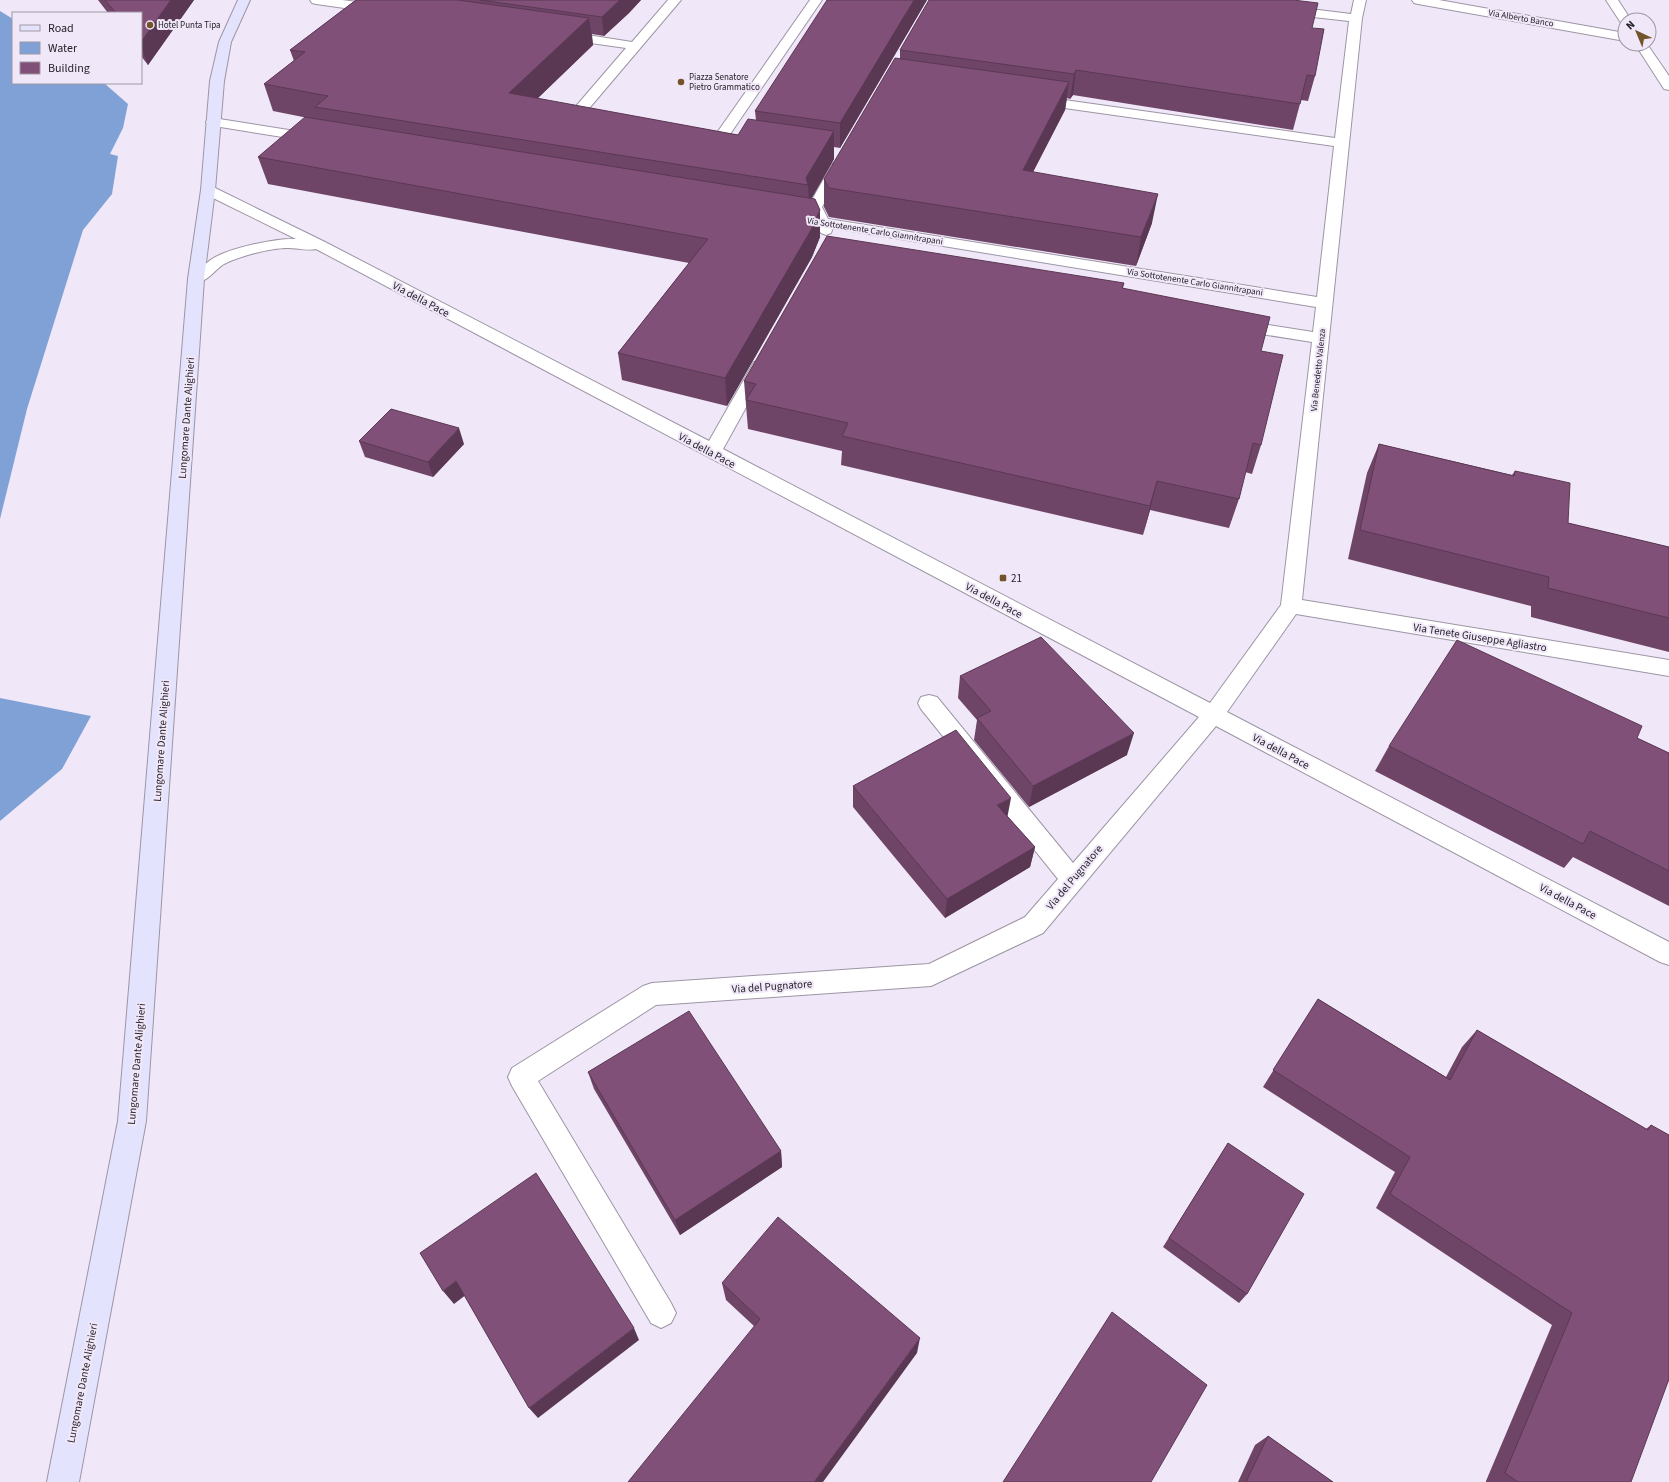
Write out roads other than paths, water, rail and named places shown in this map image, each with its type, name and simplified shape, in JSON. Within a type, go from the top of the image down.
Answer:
[{"type":"main road","name":"Lungomare Dante Alighieri","points":[[63,1482],[132,1120],[196,279],[208,190],[217,81],[225,42],[244,0]]},
{"type":"street","points":[[316,0],[394,11]]},
{"type":"street","points":[[607,120],[576,115],[675,0]]},
{"type":"street","points":[[706,135],[728,138],[816,0]]},
{"type":"street","name":"Via Benedetto Valenza","points":[[1213,715],[1291,606],[1341,143],[1356,18],[1360,0]]},
{"type":"street","name":"Via Alberto Banco","points":[[1418,0],[1617,36]]},
{"type":"street","points":[[1612,0],[1620,12]]},
{"type":"street","points":[[1272,8],[1356,18]]},
{"type":"street","points":[[550,34],[636,46]]},
{"type":"street","points":[[1646,52],[1669,86]]},
{"type":"street","points":[[1021,98],[1341,143]]},
{"type":"street","points":[[213,122],[330,141]]},
{"type":"street","points":[[827,244],[830,237],[815,207],[836,154]]},
{"type":"street","name":"Via della Pace","points":[[208,190],[320,245],[1669,954]]},
{"type":"street","name":"Via Sottotenente Carlo Giannitrapani","points":[[775,214],[1324,303]]},
{"type":"street","points":[[196,279],[219,262],[252,249],[287,243],[320,245]]},
{"type":"street","points":[[1220,322],[1321,338]]},
{"type":"street","points":[[712,452],[766,355]]},
{"type":"street","name":"Via Tenete Giuseppe Agliastro","points":[[1291,606],[1669,668]]},
{"type":"street","points":[[929,704],[1072,879]]},
{"type":"street","name":"Via del Pugnatore","points":[[661,1313],[521,1077],[652,994],[931,975],[1034,925],[1213,715]]},
{"type":"water","points":[[0,11],[12,18],[12,84],[105,84],[128,104],[123,128],[110,154],[118,156],[112,194],[83,230],[27,409],[0,519]]},
{"type":"water","points":[[0,698],[91,716],[62,769],[0,821]]},
{"type":"place","name":"Hotel Punta Tipa","points":[[150,25]]},
{"type":"place","name":"Piazza Senatore Pietro Grammatico","points":[[681,82]]},
{"type":"place","name":"21","points":[[1003,578]]}]
